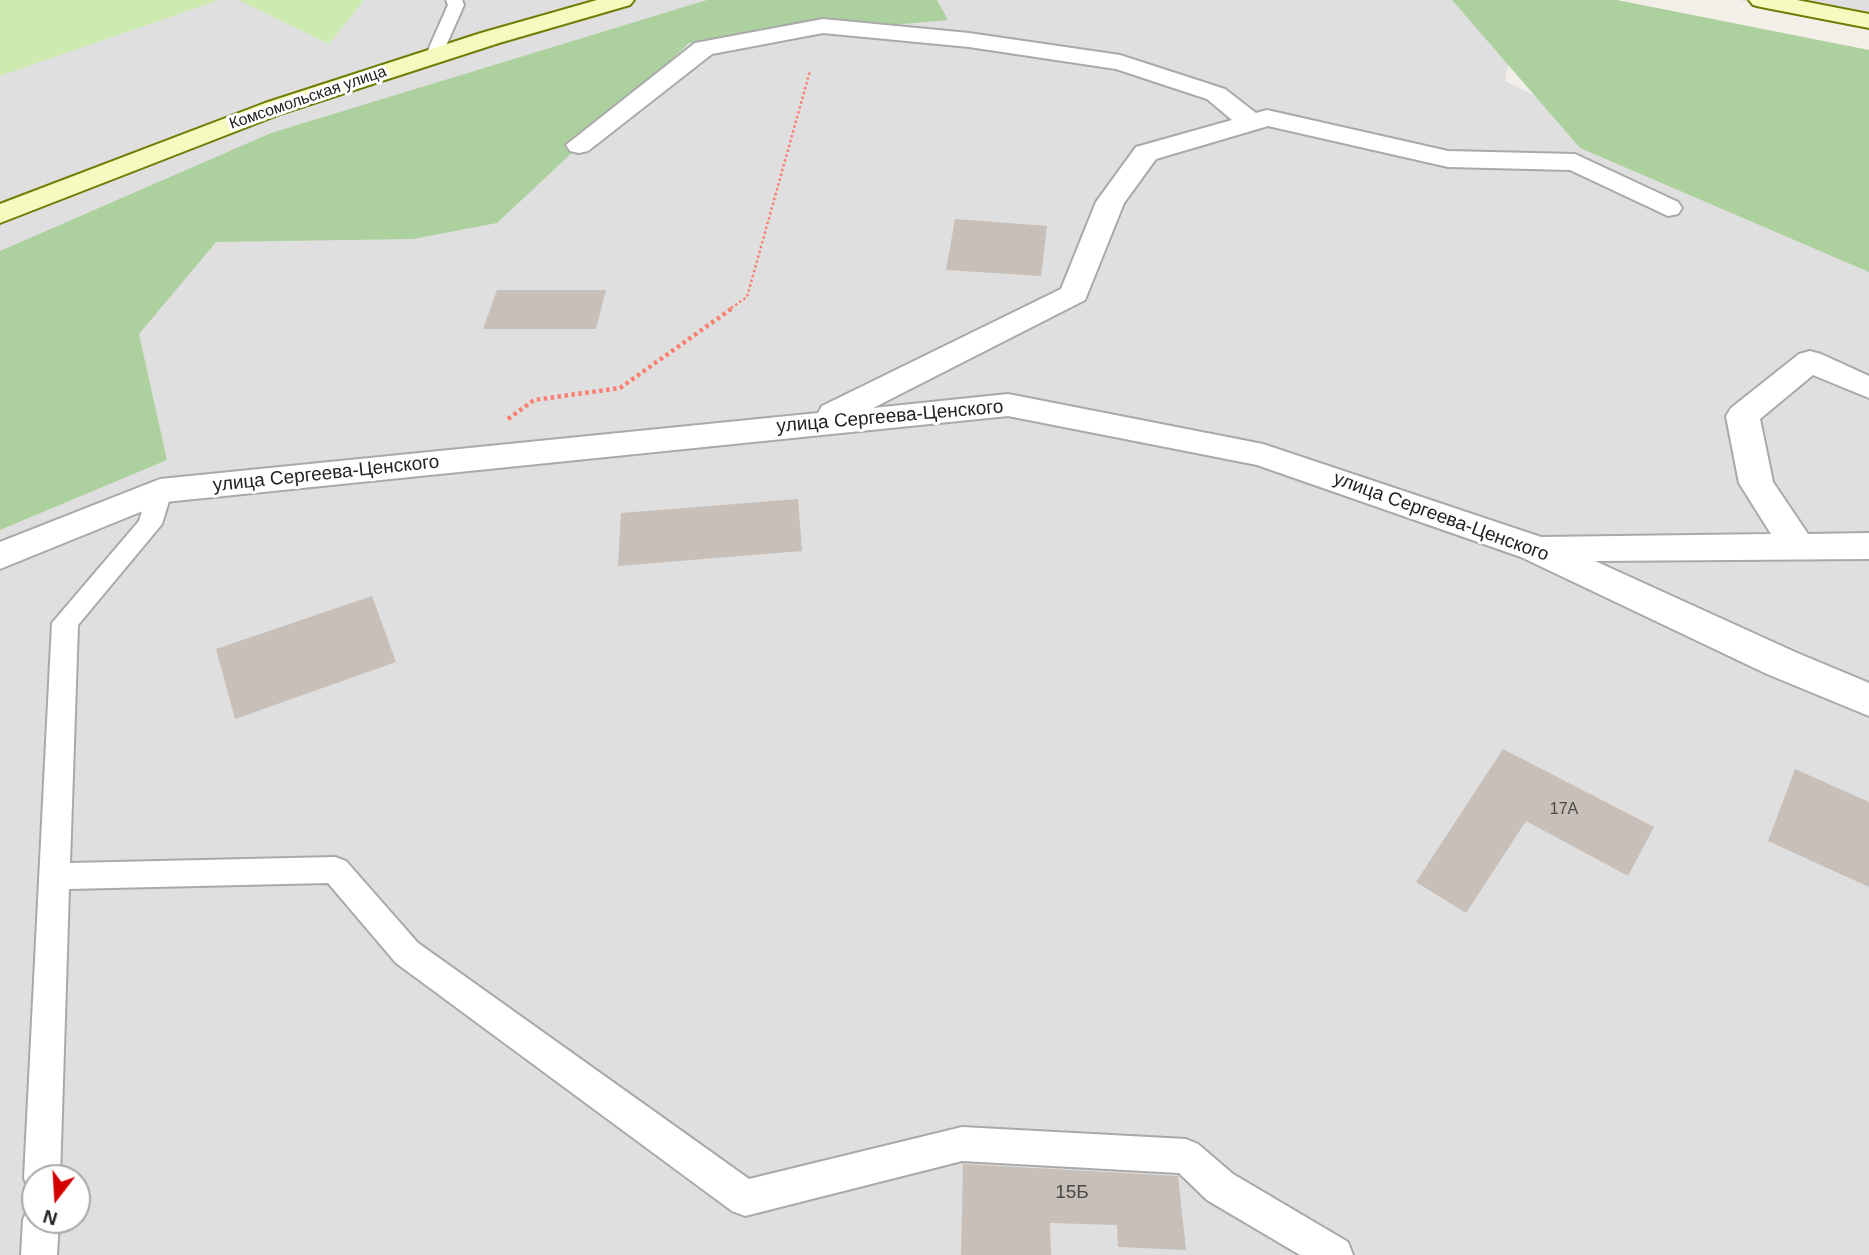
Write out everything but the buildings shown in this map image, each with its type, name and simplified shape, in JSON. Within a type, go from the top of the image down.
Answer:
[{"type":"main road","name":"Комсомольская улица","points":[[0,214],[274,108],[622,0]]},
{"type":"main road","points":[[1761,0],[1869,21]]},
{"type":"street","points":[[579,145],[704,48],[823,26],[969,40],[1120,62],[1216,94],[1252,123]]},
{"type":"street","points":[[814,424],[1074,294],[1110,202],[1146,153],[1267,118],[1448,159],[1575,162],[1668,208]]},
{"type":"street","points":[[1798,547],[1756,483],[1743,416],[1810,361],[1869,388]]},
{"type":"street","name":"улица Сергеева-Ценского","points":[[0,556],[160,491],[1008,405],[1263,454],[1534,548],[1780,663],[1869,699]]},
{"type":"street","points":[[1534,548],[1869,546]]},
{"type":"lane","points":[[433,57],[456,5],[454,0]]},
{"type":"lane","points":[[43,1164],[65,623],[150,524],[160,491]]},
{"type":"lane","points":[[54,876],[335,870],[407,953],[745,1198],[962,1144],[1186,1156],[1220,1187],[1335,1255]]},
{"type":"lane","points":[[39,1255],[40,1234]]},
{"type":"path","points":[[504,422],[534,400],[620,388],[747,297],[810,71]]},
{"type":"shaded area","points":[[0,0],[1521,0],[1505,81],[1869,257],[1869,1255],[0,1255]]},
{"type":"shaded area","points":[[1738,0],[1869,0],[1869,22]]},
{"type":"green space","points":[[0,0],[219,0],[0,76]]},
{"type":"green space","points":[[238,0],[364,0],[329,44]]},
{"type":"green space","points":[[707,0],[937,0],[948,20],[689,43],[497,223],[413,239],[216,242],[139,334],[167,460],[0,530],[0,251],[271,133]]},
{"type":"green space","points":[[1452,0],[1617,0],[1869,50],[1869,272],[1580,148]]}]
